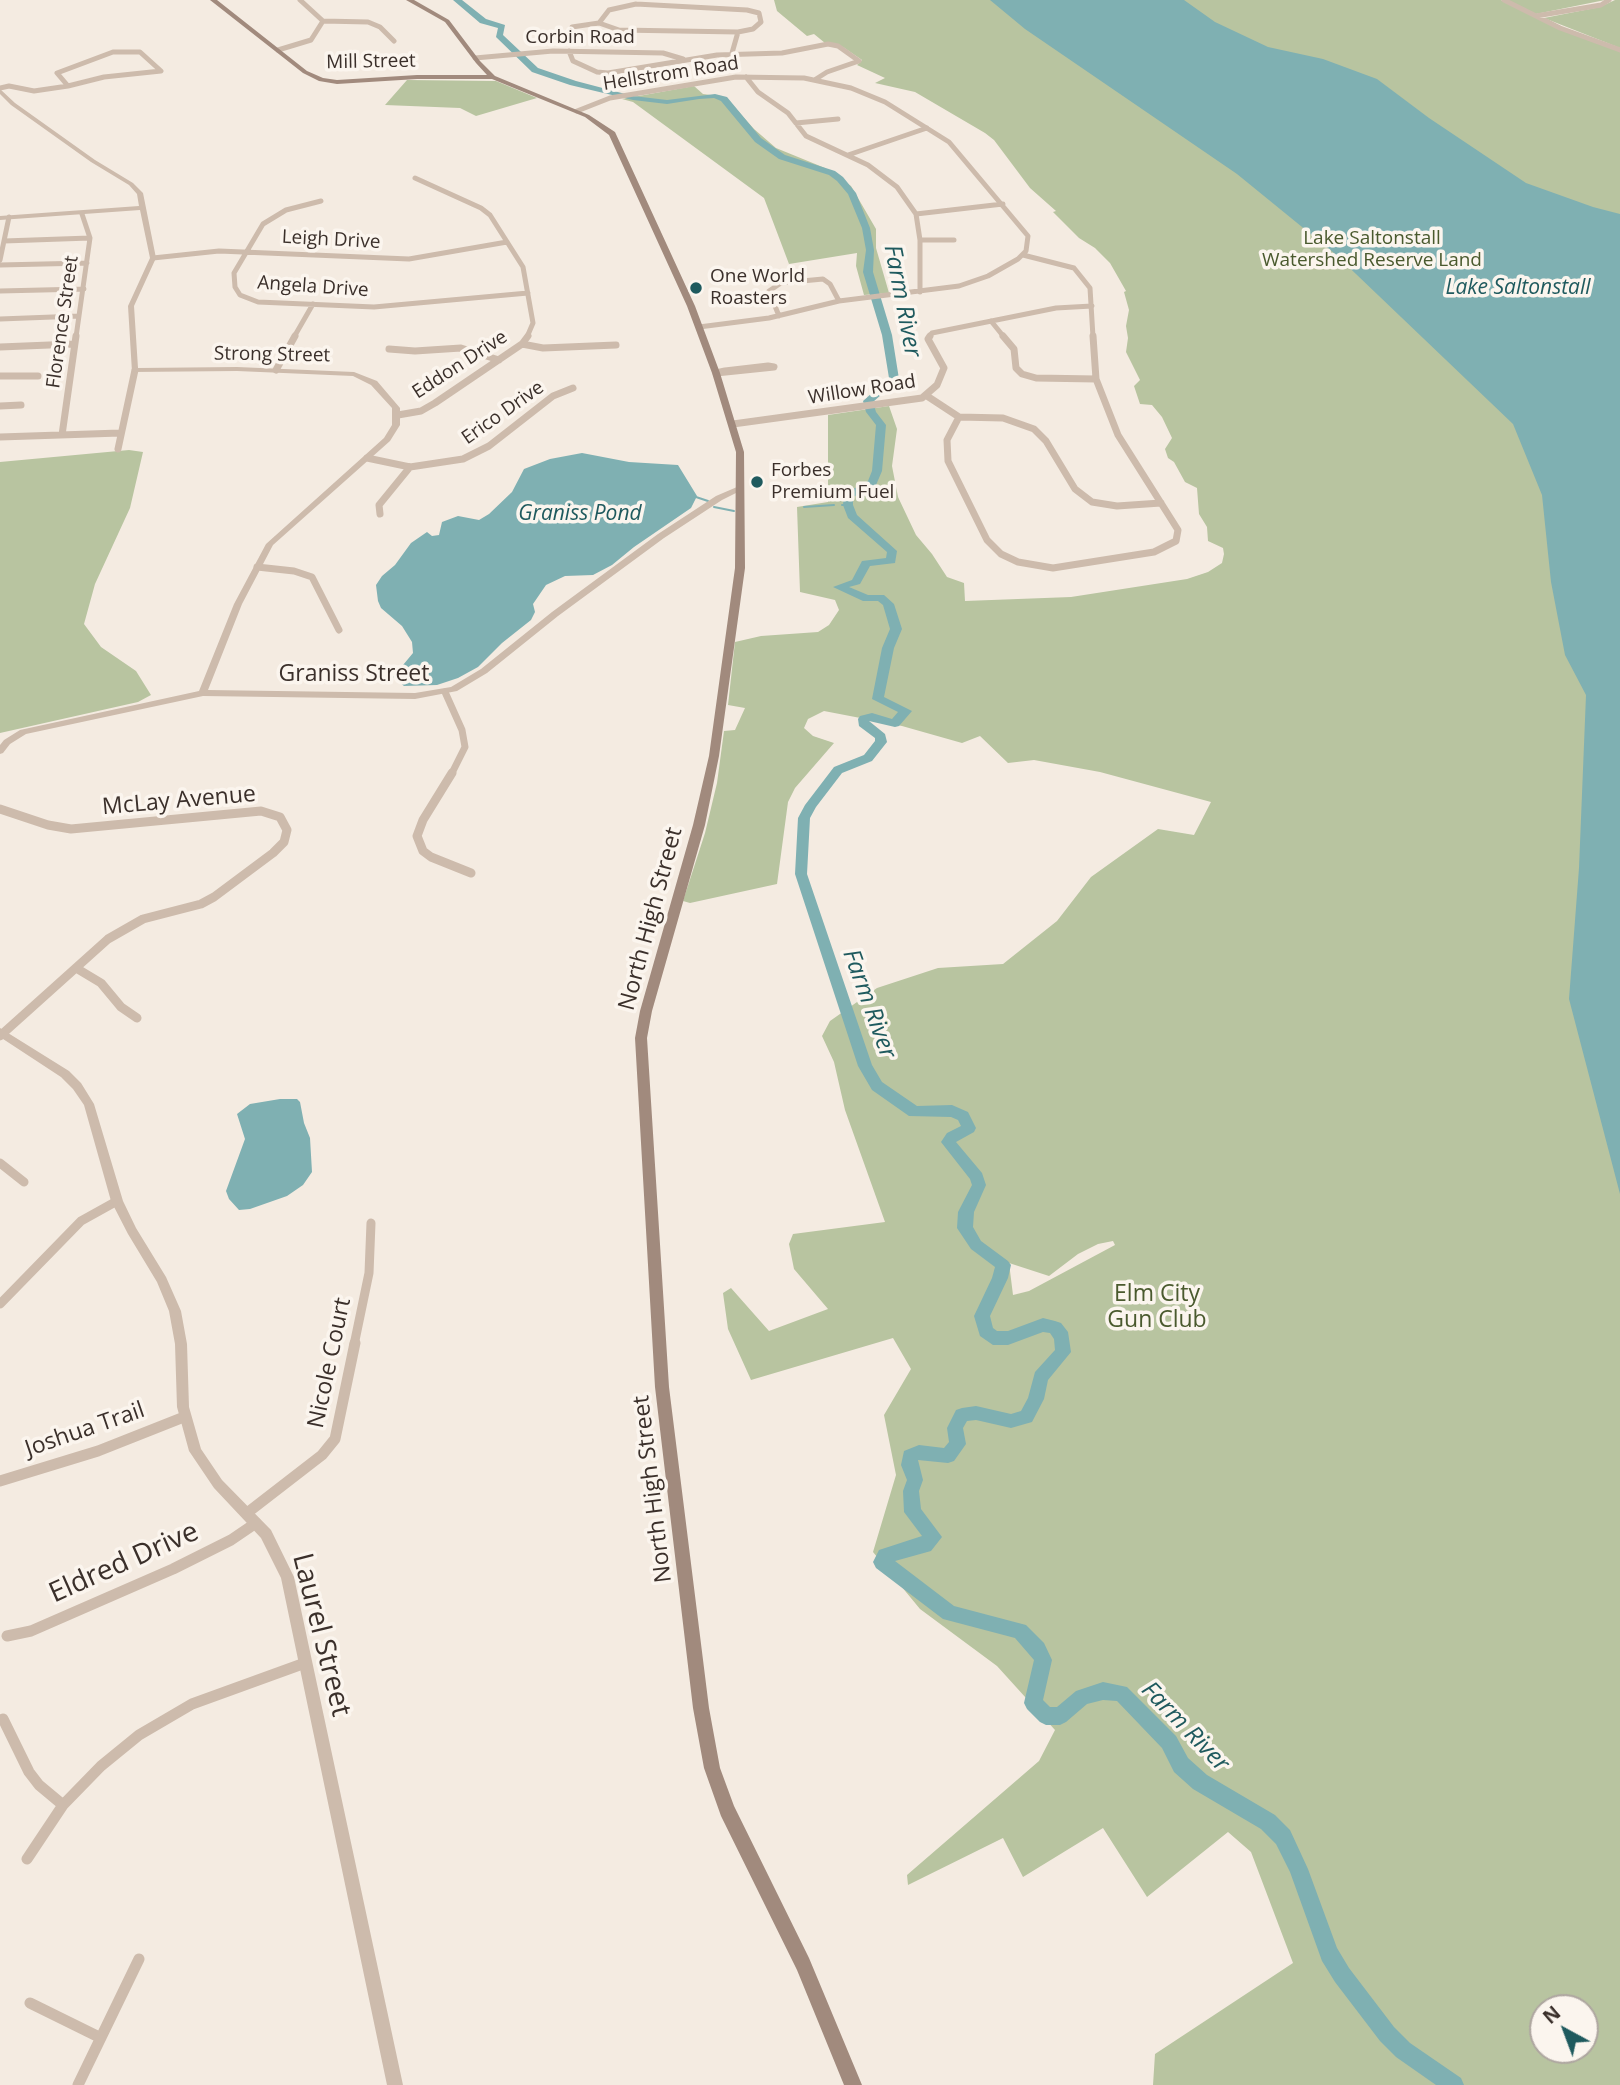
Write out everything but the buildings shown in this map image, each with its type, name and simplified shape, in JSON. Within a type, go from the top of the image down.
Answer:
[{"type":"main road","name":"Mill Street","points":[[213,0],[308,75],[325,81],[490,75]]},
{"type":"main road","name":"North High Street","points":[[410,0],[447,21],[490,75],[514,88],[577,111],[607,129],[619,145],[699,327],[740,452],[740,568],[710,777],[641,1038],[655,1294],[662,1387],[684,1579],[712,1768],[736,1828],[803,1964],[853,2085]]},
{"type":"street","points":[[300,0],[323,21],[368,22],[380,27],[394,41]]},
{"type":"street","points":[[696,7],[699,0]]},
{"type":"street","points":[[733,9],[737,0]]},
{"type":"street","points":[[1504,0],[1620,50]]},
{"type":"street","points":[[1536,16],[1601,5],[1609,0]]},
{"type":"street","points":[[572,27],[599,23],[619,30],[738,32],[753,29],[761,22],[761,17],[754,11],[637,2],[609,10],[599,23]]},
{"type":"street","points":[[278,50],[311,40],[323,21]]},
{"type":"street","points":[[732,53],[738,32]]},
{"type":"street","points":[[569,51],[573,61],[603,73],[732,53],[782,53],[831,44],[842,48],[859,62],[830,71],[816,79]]},
{"type":"street","name":"Corbin Road","points":[[475,58],[512,52],[569,51],[663,53],[685,60]]},
{"type":"street","points":[[68,86],[57,73],[113,52],[140,52],[161,71],[104,77],[68,86],[34,91],[9,86],[0,90],[13,104],[140,193],[153,258],[131,306],[135,370],[118,449]]},
{"type":"street","points":[[746,77],[758,92],[782,108],[806,136],[848,155],[892,183],[916,214],[920,240],[920,292]]},
{"type":"street","name":"Hellstrom Road","points":[[577,111],[616,97],[746,77],[816,79],[866,93],[928,128],[956,148],[1028,236],[1028,246],[1023,255]]},
{"type":"street","points":[[796,123],[838,119]]},
{"type":"street","points":[[848,155],[928,128]]},
{"type":"street","name":"Eddon Drive","points":[[398,415],[427,408],[499,360],[522,344],[533,323],[523,267],[485,210],[415,178]]},
{"type":"street","name":"Angela Drive","points":[[321,201],[293,207],[270,219],[234,273],[235,287],[240,295],[258,302],[385,306],[528,293]]},
{"type":"street","points":[[916,214],[1003,204]]},
{"type":"street","points":[[0,218],[144,208]]},
{"type":"street","name":"Florence Street","points":[[62,435],[90,238],[82,214]]},
{"type":"street","points":[[9,217],[0,263],[87,263]]},
{"type":"street","points":[[5,241],[90,238]]},
{"type":"street","points":[[920,240],[954,240]]},
{"type":"street","name":"Leigh Drive","points":[[153,258],[211,251],[409,259],[507,242]]},
{"type":"street","points":[[699,327],[779,316],[839,301],[959,286],[981,279],[1023,255],[1069,265],[1078,270],[1090,288],[1091,342],[1096,379],[1118,435],[1179,534],[1176,541],[1160,551],[1053,568],[1018,562],[1001,554],[987,540],[948,461],[947,440],[959,417]]},
{"type":"street","points":[[779,316],[769,291],[781,283],[822,279],[830,284],[839,301]]},
{"type":"street","points":[[0,291],[84,289]]},
{"type":"street","points":[[276,370],[313,304]]},
{"type":"street","name":"Willow Road","points":[[733,424],[890,404],[927,396],[941,379],[944,368],[928,339],[929,335],[1056,308],[1092,306]]},
{"type":"street","points":[[0,319],[79,316]]},
{"type":"street","points":[[991,321],[1014,349],[1016,368],[1022,374],[1036,379],[1096,379]]},
{"type":"street","points":[[0,346],[74,344]]},
{"type":"street","points":[[522,344],[543,348],[616,345]]},
{"type":"street","points":[[389,349],[415,351],[461,348],[499,360]]},
{"type":"street","points":[[768,366],[774,367],[726,374],[716,373],[768,366]]},
{"type":"street","name":"Strong Street","points":[[135,370],[346,373],[365,377],[389,398],[398,415]]},
{"type":"street","points":[[0,376],[38,376]]},
{"type":"street","name":"Erico Drive","points":[[367,458],[410,467],[444,464],[478,453],[554,396],[573,388]]},
{"type":"street","points":[[927,396],[959,417],[1003,418],[1034,429],[1042,436],[1075,489],[1092,502],[1117,506],[1161,502]]},
{"type":"street","points":[[0,406],[21,405]]},
{"type":"street","points":[[203,693],[238,604],[277,535],[391,435],[398,415]]},
{"type":"street","points":[[0,437],[120,433]]},
{"type":"street","points":[[380,514],[379,505],[410,467]]},
{"type":"street","name":"Graniss Street","points":[[0,751],[15,736],[35,729],[203,693],[415,696],[445,692],[477,676],[555,614],[661,536],[719,498],[740,489]]},
{"type":"street","points":[[257,567],[295,571],[312,577],[340,630]]},
{"type":"street","points":[[445,692],[462,730],[465,747],[459,762],[423,820],[417,836],[423,851],[431,857],[471,873]]},
{"type":"street","name":"McLay Avenue","points":[[0,809],[48,825],[71,829],[254,811],[274,814],[284,822],[286,834],[281,846],[201,904],[156,914],[130,925],[108,939],[1,1034]]},
{"type":"street","points":[[76,968],[101,983],[121,1007],[137,1018]]},
{"type":"street","name":"Laurel Street","points":[[1,1034],[65,1074],[82,1092],[93,1113],[103,1158],[117,1201],[162,1280],[175,1311],[181,1343],[184,1417],[201,1462],[274,1546],[286,1577],[395,2085]]},
{"type":"street","points":[[0,1163],[24,1182]]},
{"type":"street","points":[[0,1304],[81,1221],[117,1201]]},
{"type":"street","name":"Nicole Court","points":[[252,1518],[322,1455],[335,1439],[369,1273],[371,1223]]},
{"type":"street","name":"Joshua Trail","points":[[0,1481],[98,1451],[184,1417]]},
{"type":"street","name":"Eldred Drive","points":[[7,1636],[31,1631],[173,1569],[231,1540],[252,1518]]},
{"type":"street","points":[[27,1859],[63,1804],[101,1766],[163,1720],[208,1697],[306,1662]]},
{"type":"street","points":[[3,1719],[39,1785],[63,1804]]},
{"type":"street","points":[[78,2085],[139,1959]]},
{"type":"street","points":[[30,2003],[99,2037]]},
{"type":"green space","points":[[774,0],[1501,0],[1547,23],[1620,51],[1620,2085],[1153,2085],[1155,2054],[1293,1963],[1251,1852],[1228,1832],[1147,1897],[1103,1828],[1023,1877],[1003,1838],[908,1885],[907,1875],[1039,1761],[1055,1730],[997,1666],[920,1609],[873,1552],[896,1475],[884,1415],[911,1369],[893,1338],[751,1380],[728,1329],[723,1293],[731,1288],[769,1331],[828,1309],[794,1269],[789,1244],[793,1234],[885,1222],[845,1110],[834,1062],[822,1036],[830,1021],[877,988],[938,968],[1003,964],[1057,921],[1091,877],[1158,829],[1194,835],[1211,802],[1100,772],[1034,760],[1008,763],[980,736],[962,743],[902,726],[824,711],[808,719],[804,728],[813,736],[834,743],[795,788],[788,802],[777,884],[690,903],[683,901],[705,833],[717,783],[724,731],[735,730],[745,708],[728,705],[735,642],[761,636],[818,632],[829,625],[839,610],[835,600],[800,592],[797,507],[828,502],[828,415],[889,406],[897,429],[892,466],[898,497],[916,535],[947,577],[964,583],[965,601],[1071,597],[1187,579],[1208,572],[1222,563],[1224,554],[1223,548],[1208,541],[1207,527],[1199,514],[1197,488],[1185,482],[1174,462],[1168,458],[1165,449],[1172,438],[1162,417],[1152,405],[1140,404],[1134,386],[1140,380],[1126,352],[1129,310],[1124,292],[1126,291],[1110,263],[1053,212],[1056,211],[1030,188],[994,140],[985,133],[915,92],[875,83],[885,78],[857,65],[862,60],[843,47],[825,43],[814,34],[807,36],[777,11]],"holes":[[[1113,1241],[1115,1245],[1029,1291],[1013,1295],[1009,1263],[1049,1276],[1078,1254],[1098,1244]]]},
{"type":"green space","points":[[1507,0],[1605,0],[1536,14]]},
{"type":"green space","points":[[1620,0],[1620,48],[1544,18],[1600,7]]},
{"type":"green space","points":[[407,80],[496,81],[537,98],[476,116],[460,108],[385,105]]},
{"type":"green space","points":[[694,86],[703,94],[718,96],[730,102],[754,129],[776,148],[825,168],[851,186],[876,229],[876,248],[889,293],[864,295],[856,266],[857,253],[789,264],[764,198],[633,102],[622,99]]},
{"type":"green space","points":[[129,450],[143,452],[130,508],[95,584],[84,624],[101,647],[136,671],[151,695],[138,702],[0,733],[0,462]]},
{"type":"water","name":"Lake Saltonstall","points":[[990,0],[1184,0],[1215,22],[1268,47],[1323,59],[1377,79],[1429,118],[1526,183],[1620,214],[1620,1194],[1569,999],[1579,868],[1586,695],[1565,655],[1551,582],[1542,495],[1513,424],[1334,253],[1237,174],[1025,29]]},
{"type":"water","name":"Graniss Pond","points":[[582,453],[629,462],[678,465],[697,496],[691,508],[612,565],[593,575],[565,576],[546,585],[533,604],[535,612],[531,620],[478,667],[437,685],[404,686],[393,677],[413,653],[412,642],[402,626],[381,608],[376,585],[382,576],[395,565],[411,543],[427,532],[432,536],[439,535],[442,522],[458,516],[479,520],[489,514],[512,492],[524,469],[550,459]]},
{"type":"water","points":[[297,1099],[300,1102],[310,1138],[312,1172],[303,1185],[287,1196],[250,1209],[239,1210],[226,1191],[245,1139],[237,1114],[250,1104]]},
{"type":"waterway","name":"Farm River","points":[[457,0],[483,21],[502,27],[499,35],[535,70],[633,98],[667,102],[715,96],[724,99],[758,140],[782,157],[832,173],[840,179],[852,193],[866,228],[870,250],[868,272],[887,335],[894,379],[868,401],[871,412],[881,425],[877,471],[872,483],[848,496],[848,505],[852,516],[892,551],[891,561],[866,563],[856,582],[839,587],[867,599],[880,597],[888,604],[896,629],[888,648],[878,699],[906,711],[895,723],[872,717],[864,719],[863,723],[881,737],[881,742],[868,758],[838,770],[811,805],[804,818],[801,874],[865,1066],[877,1086],[914,1112],[952,1111],[963,1116],[969,1128],[948,1142],[977,1177],[979,1185],[966,1212],[965,1228],[976,1245],[1003,1265],[1000,1278],[982,1316],[986,1331],[993,1338],[1008,1338],[1043,1325],[1055,1328],[1062,1337],[1063,1352],[1041,1377],[1036,1399],[1026,1417],[1011,1421],[976,1413],[962,1415],[955,1428],[958,1444],[948,1456],[919,1452],[910,1456],[909,1465],[915,1480],[911,1491],[913,1512],[933,1537],[925,1545],[885,1556],[882,1562],[949,1613],[1020,1631],[1038,1649],[1043,1660],[1033,1703],[1046,1716],[1060,1716],[1082,1697],[1103,1691],[1121,1693],[1169,1742],[1181,1765],[1200,1782],[1268,1822],[1283,1837],[1298,1869],[1329,1954],[1342,1975],[1387,2034],[1403,2050],[1454,2085]]},
{"type":"waterway","points":[[696,497],[708,501]]},
{"type":"waterway","points":[[804,507],[834,505]]},
{"type":"waterway","name":"Farm River","points":[[842,505],[848,505]]},
{"type":"waterway","points":[[714,507],[734,511]]},
{"type":"place","name":"One World Roasters","points":[[696,288]]},
{"type":"place","name":"Forbes Premium Fuel","points":[[757,482]]},
{"type":"park label","name":"Lake Saltonstall Watershed Reserve Land","points":[[1372,250]]},
{"type":"park label","name":"Elm City Gun Club","points":[[1157,1307]]}]
